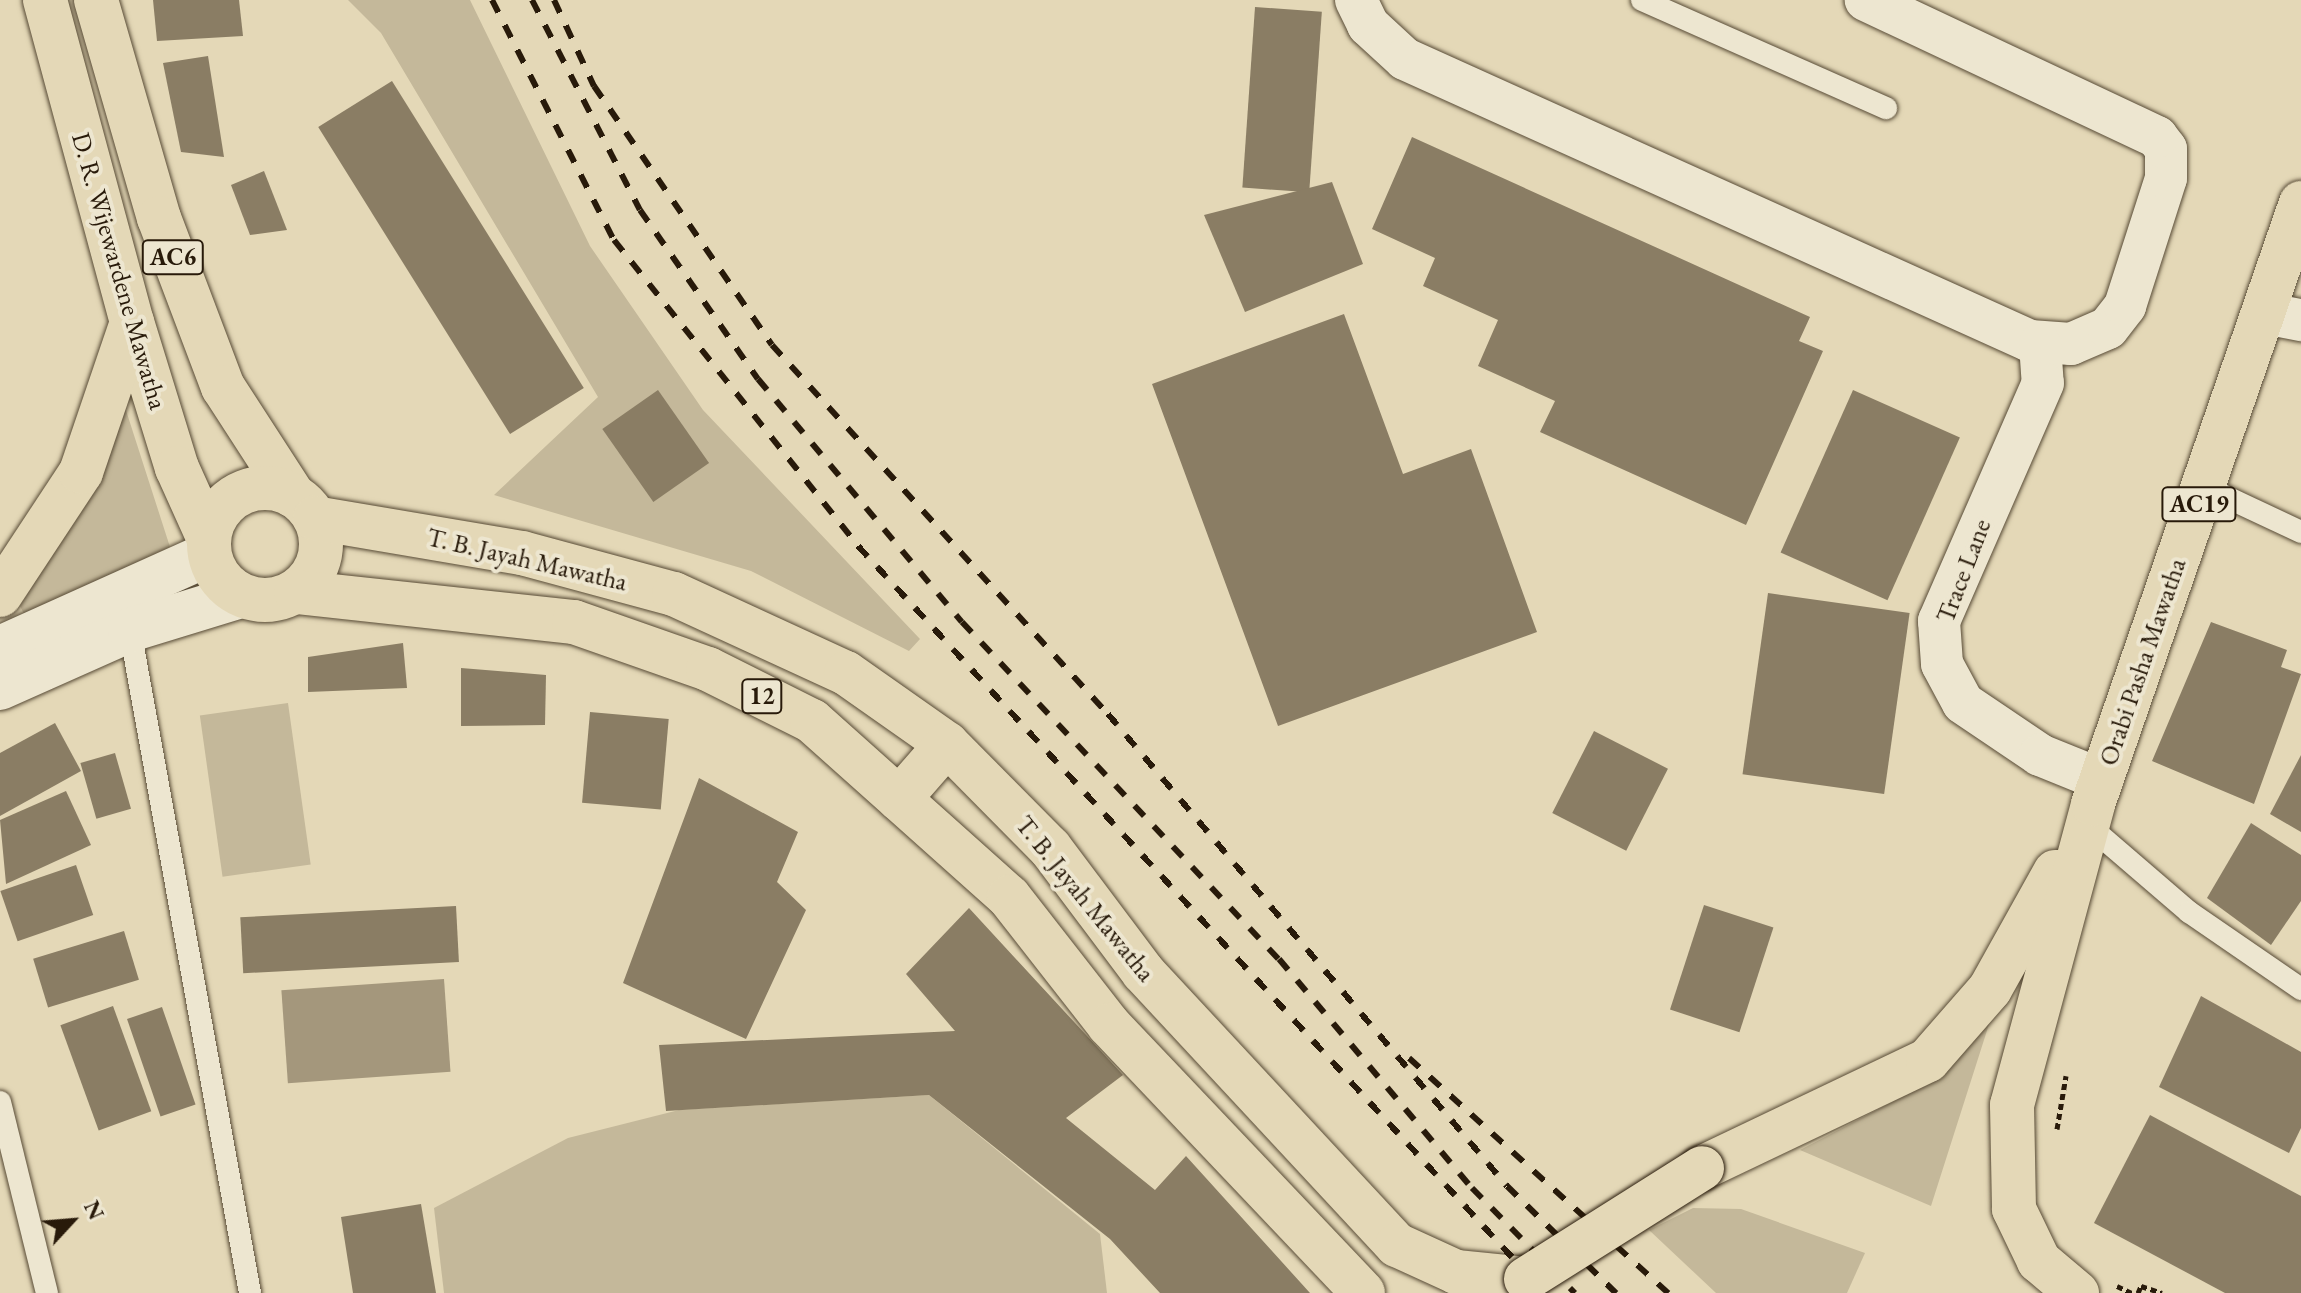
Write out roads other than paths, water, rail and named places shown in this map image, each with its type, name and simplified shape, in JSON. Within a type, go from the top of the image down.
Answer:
[{"type":"main road","name":"D. R. Wijewardene Mawatha","points":[[45,0],[132,322],[177,468],[208,545]]},
{"type":"main road","name":"D. R. Wijewardene Mawatha","points":[[96,0],[159,218],[217,372],[304,507]]},
{"type":"main road","name":"Orabi Pasha Mawatha","points":[[2095,803],[2205,487],[2282,316],[2301,203]]},
{"type":"main road","points":[[0,595],[81,472],[132,322]]},
{"type":"main road","points":[[0,688],[130,630],[241,596],[269,601],[296,592],[320,559],[304,507],[272,488],[240,494],[216,515],[208,545],[220,579],[241,596]]},
{"type":"main road","name":"T. B. Jayah Mawatha","points":[[304,507],[522,553],[674,594],[846,673],[947,744],[1050,848],[1143,972],[1397,1245],[1456,1272],[1524,1286]]},
{"type":"main road","points":[[0,648],[208,545]]},
{"type":"main road","name":"T. B. Jayah Mawatha","points":[[296,592],[574,622],[708,669],[812,721],[1009,897],[1109,1025],[1363,1293]]},
{"type":"main road","points":[[899,799],[947,744]]},
{"type":"main road","points":[[1524,1286],[1702,1168],[1928,1060],[1990,989],[2095,803]]},
{"type":"main road","points":[[2092,1287],[2039,1261],[2014,1209],[2012,1105],[2095,803]]},
{"type":"street","points":[[1356,0],[1368,25],[1405,59],[2042,364],[2087,339],[2125,306],[2166,178],[2166,149],[2144,127],[1866,0]]},
{"type":"street","name":"Trace Lane","points":[[2042,364],[1939,621],[1942,664],[1963,703],[2040,755],[2095,803]]},
{"type":"lane","points":[[1642,0],[1886,108]]},
{"type":"lane","points":[[2205,487],[2301,532]]},
{"type":"lane","points":[[130,630],[250,1293]]},
{"type":"lane","points":[[2095,803],[2189,912],[2301,989]]},
{"type":"lane","points":[[0,1102],[47,1293]]},
{"type":"railway","points":[[492,0],[614,240],[858,546],[1545,1293]]},
{"type":"railway","points":[[532,0],[640,210],[758,379],[962,622],[1279,959],[1472,1188],[1575,1293]]},
{"type":"railway","points":[[554,0],[594,86],[772,345],[1108,714],[1507,1186],[1616,1293]]},
{"type":"railway","points":[[1409,1058],[1668,1293]]}]
